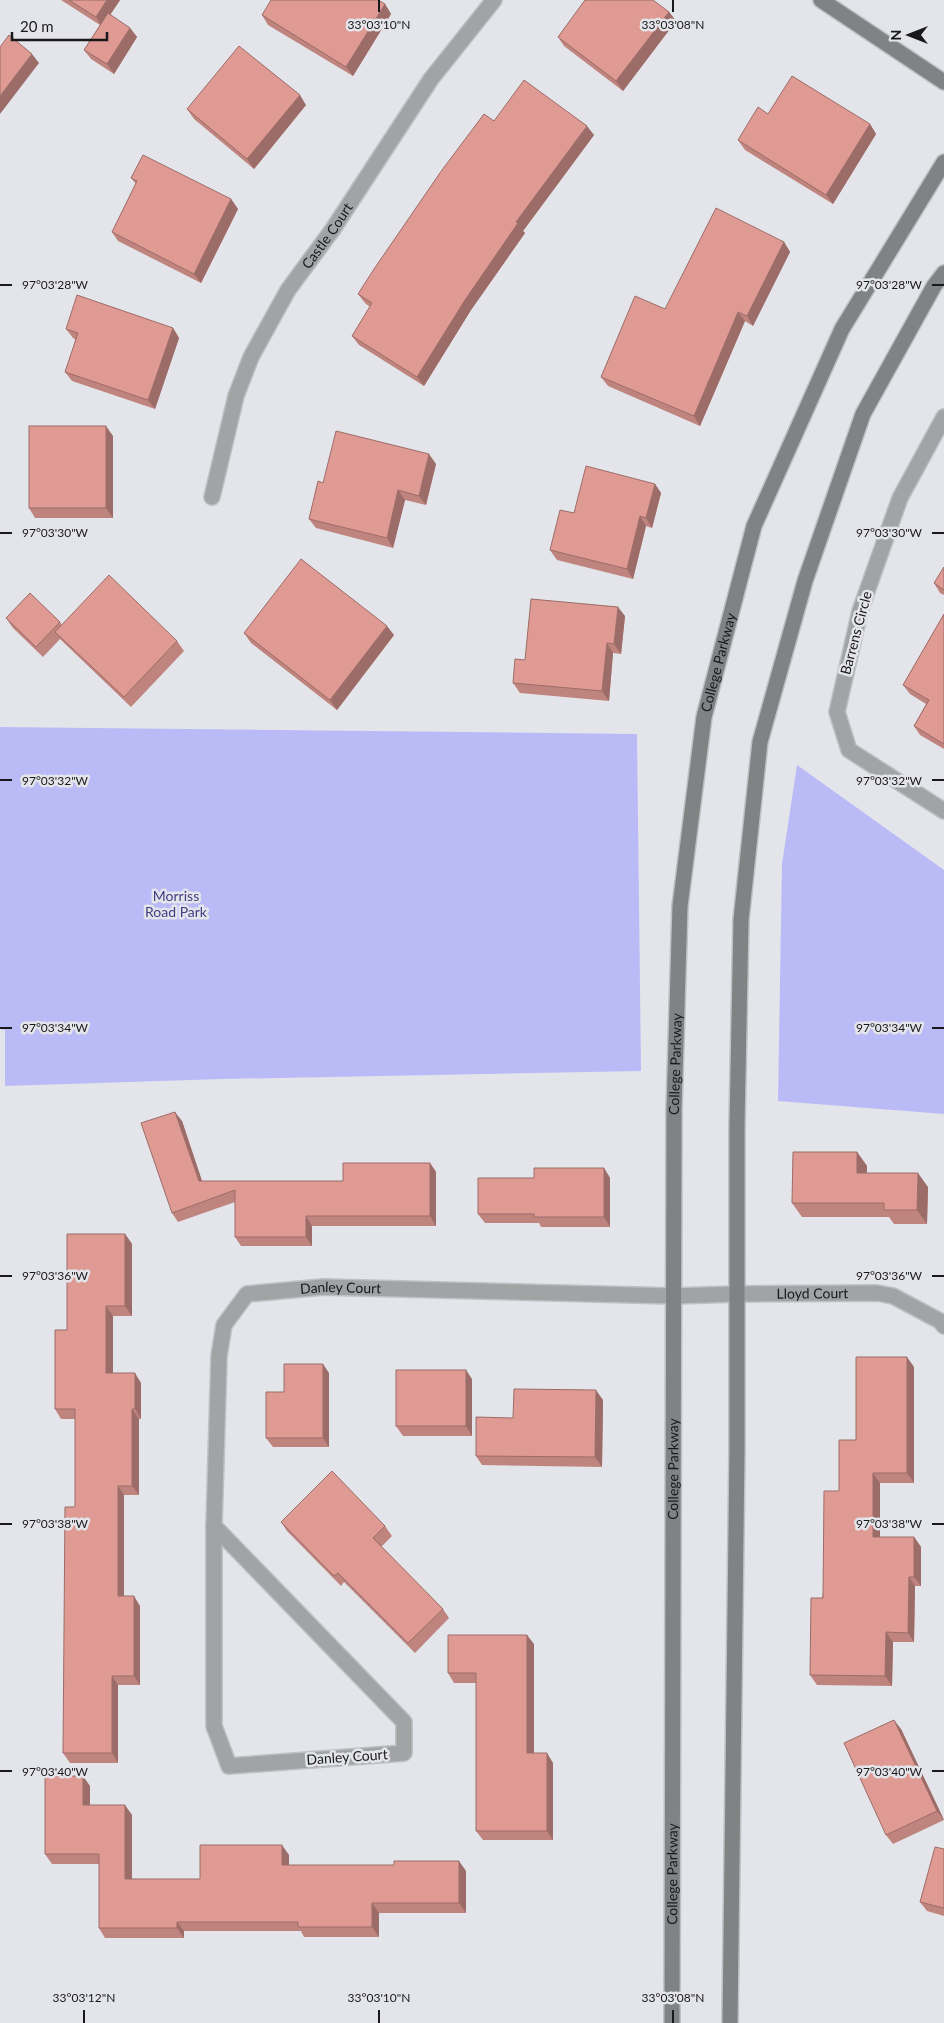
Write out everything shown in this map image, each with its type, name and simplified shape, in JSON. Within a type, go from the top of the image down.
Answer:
[{"type":"main road","points":[[821,0],[944,82]]},
{"type":"main road","name":"College Parkway","points":[[672,2023],[674,1110],[680,906],[704,717],[754,526],[842,329],[944,162]]},
{"type":"main road","points":[[730,2023],[737,1450],[737,1125],[741,920],[760,742],[805,581],[863,414],[934,286],[944,273]]},
{"type":"street","name":"Castle Court","points":[[212,497],[236,396],[251,357],[284,298],[333,229],[432,79],[494,0]]},
{"type":"street","name":"Barrens Circle","points":[[944,417],[900,498],[860,611],[837,712],[849,750],[944,811]]},
{"type":"street","name":"Danley Court","points":[[214,1526],[404,1722],[404,1753],[229,1766],[214,1726],[214,1526],[219,1356],[224,1325],[247,1294],[323,1287],[674,1296]]},
{"type":"street","name":"Lloyd Court","points":[[674,1296],[877,1293],[893,1296],[940,1321],[944,1326]]},
{"type":"green space","name":"Morriss Road Park","points":[[0,727],[637,734],[641,1071],[222,1079],[5,1086],[5,1030],[0,1029]]},
{"type":"green space","points":[[797,765],[944,870],[944,1114],[778,1101],[782,864]]},
{"type":"building","points":[[69,0],[107,0],[96,17]]},
{"type":"building","points":[[271,0],[378,0],[385,4],[346,67],[262,15]]},
{"type":"building","points":[[585,0],[653,0],[669,12],[616,81],[558,37]]},
{"type":"building","points":[[108,13],[130,28],[107,64],[84,50]]},
{"type":"building","points":[[9,35],[32,54],[0,96],[0,47]]},
{"type":"building","points":[[239,46],[300,95],[247,159],[187,109]]},
{"type":"building","points":[[792,76],[870,124],[826,195],[738,140],[758,107],[768,114]]},
{"type":"building","points":[[524,80],[587,126],[516,222],[518,223],[465,300],[417,377],[352,336],[372,303],[358,294],[442,170],[484,114],[494,121]]},
{"type":"building","points":[[143,155],[231,199],[194,274],[112,232],[137,181],[131,178]]},
{"type":"building","points":[[716,208],[784,242],[747,316],[738,312],[694,416],[601,377],[635,296],[665,309]]},
{"type":"building","points":[[77,295],[173,328],[148,400],[65,372],[78,333],[66,329]]},
{"type":"building","points":[[29,426],[106,426],[106,508],[29,508]]},
{"type":"building","points":[[336,431],[429,454],[419,496],[398,490],[387,538],[309,519],[318,481],[323,483]]},
{"type":"building","points":[[586,466],[655,484],[646,518],[640,516],[627,569],[550,550],[560,510],[574,513]]},
{"type":"building","points":[[301,559],[387,626],[330,700],[244,633]]},
{"type":"building","points":[[944,567],[944,590],[934,583]]},
{"type":"building","points":[[109,575],[177,641],[124,697],[55,632]]},
{"type":"building","points":[[30,593],[60,622],[36,647],[6,618]]},
{"type":"building","points":[[531,599],[618,607],[614,644],[607,643],[602,691],[513,683],[515,659],[525,660]]},
{"type":"building","points":[[944,614],[944,744],[914,726],[929,700],[903,685]]},
{"type":"building","points":[[175,1112],[199,1181],[343,1181],[343,1163],[430,1163],[430,1216],[306,1216],[306,1237],[235,1237],[235,1190],[172,1213],[141,1123]]},
{"type":"building","points":[[793,1152],[857,1152],[857,1173],[918,1173],[917,1210],[884,1210],[884,1203],[792,1203]]},
{"type":"building","points":[[534,1168],[604,1168],[604,1217],[534,1217],[534,1214],[478,1214],[478,1178],[534,1178]]},
{"type":"building","points":[[67,1234],[125,1234],[125,1306],[106,1306],[106,1373],[135,1373],[135,1409],[132,1409],[132,1486],[118,1486],[118,1596],[134,1596],[134,1676],[112,1676],[112,1753],[63,1753],[65,1507],[75,1507],[75,1409],[55,1409],[55,1330],[67,1330]]},
{"type":"building","points":[[856,1357],[907,1357],[907,1473],[873,1473],[873,1537],[914,1537],[914,1577],[909,1577],[908,1633],[886,1632],[885,1676],[810,1675],[811,1598],[823,1598],[824,1491],[839,1491],[839,1440],[856,1440]]},
{"type":"building","points":[[284,1364],[323,1364],[323,1438],[266,1438],[266,1392],[284,1392]]},
{"type":"building","points":[[396,1370],[466,1370],[466,1426],[396,1426]]},
{"type":"building","points":[[514,1389],[596,1390],[595,1457],[476,1456],[476,1417],[513,1418]]},
{"type":"building","points":[[332,1471],[385,1526],[373,1538],[443,1609],[408,1643],[338,1573],[334,1576],[281,1522]]},
{"type":"building","points":[[448,1635],[527,1635],[527,1753],[547,1753],[547,1831],[476,1831],[476,1673],[448,1673]]},
{"type":"building","points":[[894,1720],[937,1811],[886,1835],[844,1743]]},
{"type":"building","points":[[45,1776],[83,1776],[83,1805],[125,1805],[125,1879],[200,1879],[200,1845],[282,1845],[282,1865],[394,1865],[394,1861],[459,1861],[459,1903],[372,1903],[372,1927],[298,1927],[298,1922],[177,1922],[177,1928],[99,1928],[99,1854],[45,1854]]},
{"type":"building","points":[[935,1847],[944,1849],[944,1908],[920,1902]]}]
